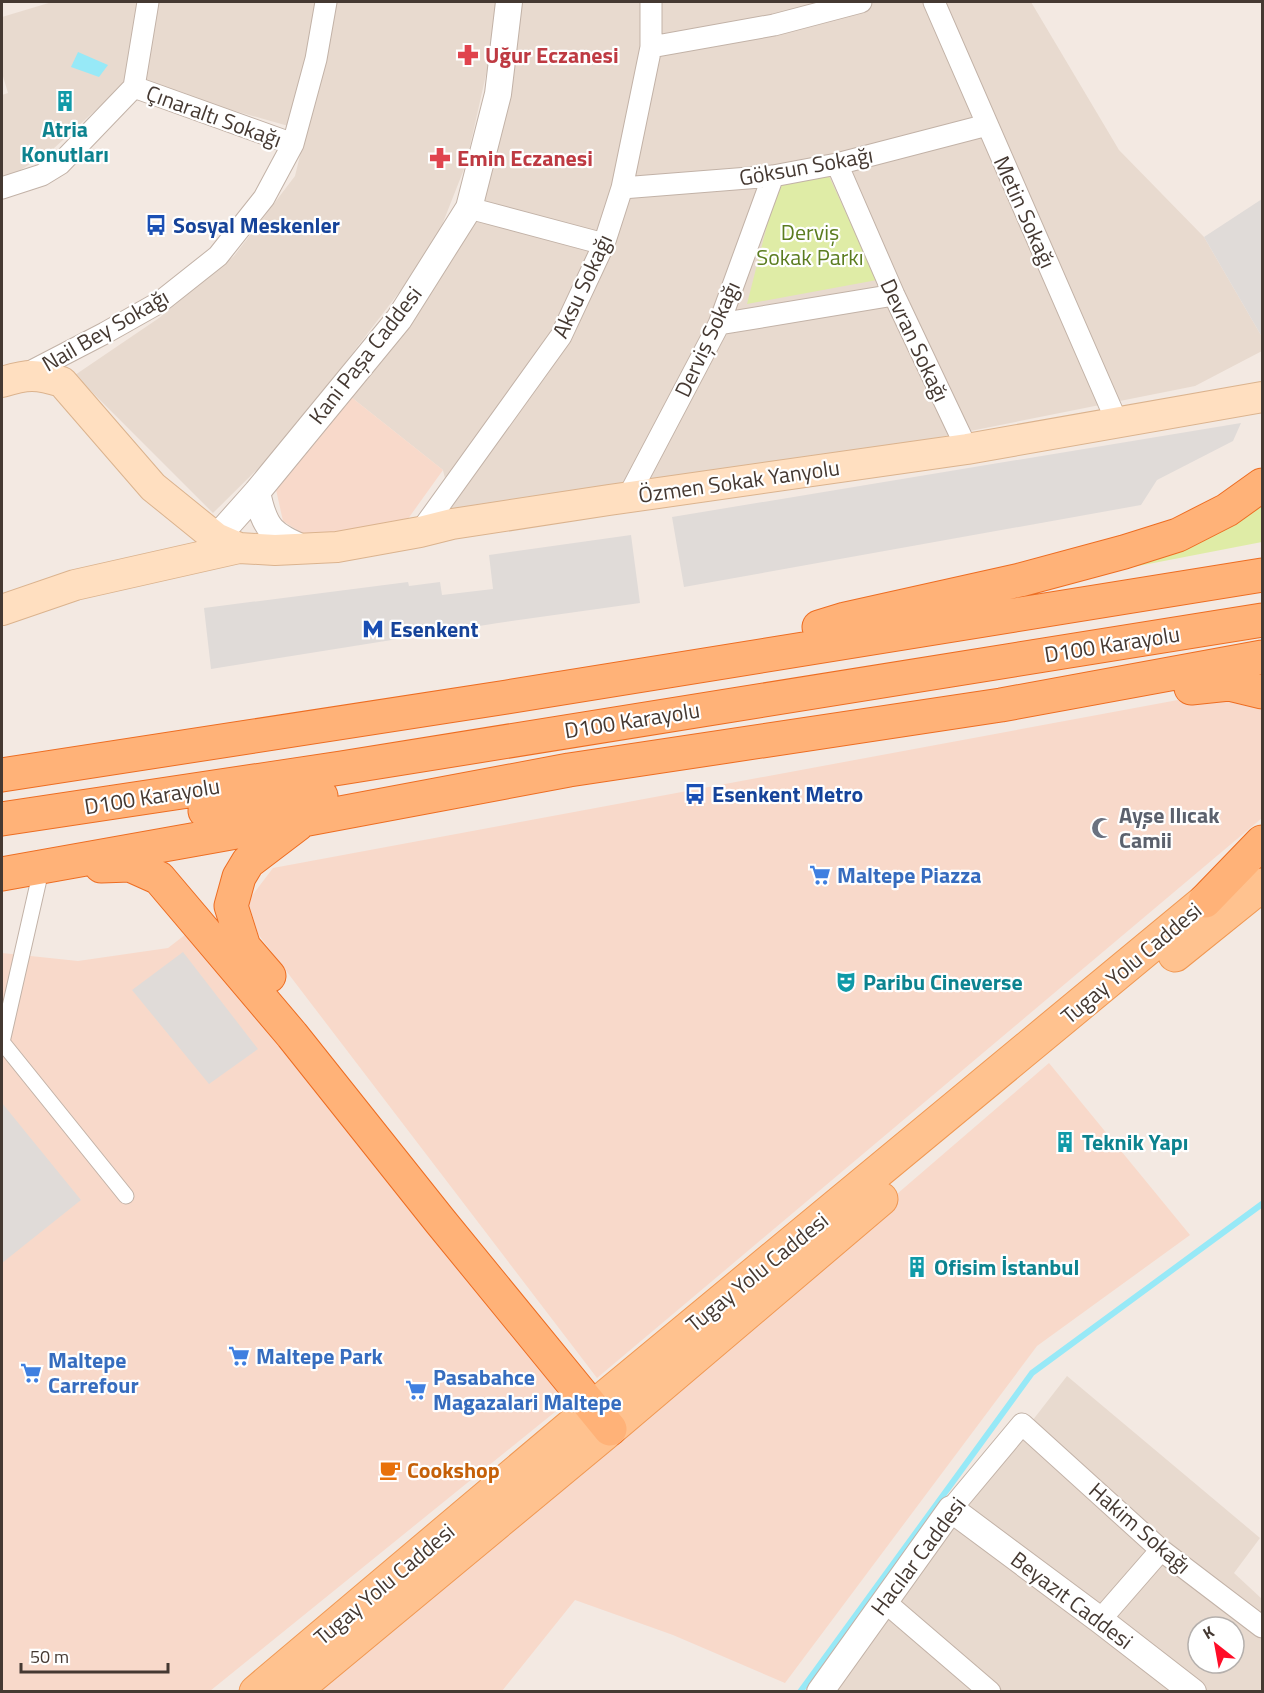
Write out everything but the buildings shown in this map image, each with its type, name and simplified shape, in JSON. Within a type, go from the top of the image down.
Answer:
[{"type":"highway","points":[[680,668],[845,620],[1020,580],[1178,536],[1227,510],[1263,484]]},
{"type":"highway","name":"D100 Karayolu","points":[[2,775],[507,697],[1263,575]]},
{"type":"highway","name":"D100 Karayolu","points":[[2,819],[340,768],[1263,620]]},
{"type":"highway","points":[[2,874],[569,770],[1001,705],[1263,658]]},
{"type":"highway","points":[[1001,705],[1229,684],[1263,692]]},
{"type":"highway","points":[[2,819],[190,813],[302,798],[569,770]]},
{"type":"highway","points":[[303,820],[248,862],[239,877],[231,906],[244,947],[286,996],[609,1412]]},
{"type":"highway","points":[[1205,901],[1263,842]]},
{"type":"highway","points":[[42,866],[130,865],[159,878],[292,1035],[440,1221],[609,1412]]},
{"type":"main road","points":[[13,379],[42,375],[62,382],[153,488],[227,543]]},
{"type":"main road","name":"Özmen Sokak Yanyolu","points":[[2,610],[75,585],[227,543],[276,550],[337,547],[452,524],[967,449],[1263,397]]},
{"type":"main road","name":"Tugay Yolu Caddesi","points":[[292,1692],[609,1412],[1205,901],[1263,860]]},
{"type":"main road","name":"Tugay Yolu Caddesi","points":[[256,1692],[609,1412],[1263,885]]},
{"type":"street","name":"Çınaraltı Sokağı","points":[[2,188],[42,175],[60,164],[134,87],[148,2]]},
{"type":"street","name":"Nail Bey Sokağı","points":[[13,379],[105,333],[160,302],[218,256],[264,198],[293,144],[316,59],[326,2]]},
{"type":"street","name":"Kani Paşa Caddesi","points":[[227,543],[256,492],[399,319],[469,208],[498,94],[509,2]]},
{"type":"street","name":"Aksu Sokağı","points":[[420,532],[561,336],[603,244],[622,188],[651,47],[651,2]]},
{"type":"street","points":[[651,47],[774,25],[861,2]]},
{"type":"street","name":"Metin Sokağı","points":[[934,2],[1117,422]]},
{"type":"street","name":"Çınaraltı Sokağı","points":[[134,87],[293,144]]},
{"type":"street","name":"Göksun Sokağı","points":[[622,188],[773,176],[837,164],[987,125]]},
{"type":"street","name":"Devran Sokağı","points":[[837,164],[894,295],[967,449]]},
{"type":"street","name":"Derviş Sokağı","points":[[628,497],[719,324],[773,176]]},
{"type":"street","points":[[469,208],[603,244]]},
{"type":"street","points":[[719,324],[894,295]]},
{"type":"street","points":[[256,492],[261,513],[269,526],[279,537],[307,550]]},
{"type":"street","points":[[42,866],[2,1042],[126,1196]]},
{"type":"street","name":"Hacılar Caddesi","points":[[820,1692],[951,1509],[1022,1424]]},
{"type":"street","name":"Hakim Sokağı","points":[[1022,1424],[1161,1550],[1263,1627]]},
{"type":"street","name":"Beyazıt Caddesi","points":[[951,1509],[1193,1692]]},
{"type":"street","points":[[1100,1620],[1161,1550]]},
{"type":"street","points":[[884,1601],[990,1692]]},
{"type":"shaded area","points":[[52,2],[137,2],[137,16],[123,85],[52,150],[19,171],[2,177],[2,95],[8,93],[2,73],[2,17]]},
{"type":"shaded area","points":[[157,2],[500,2],[500,12],[466,164],[433,248],[283,444],[213,513],[75,375],[159,318],[234,256],[295,176],[306,131],[143,85]]},
{"type":"shaded area","points":[[519,2],[1031,2],[1119,150],[1204,237],[1262,337],[1262,351],[1195,386],[925,440],[453,512],[443,470],[351,397],[454,258],[496,160],[519,15]]},
{"type":"shaded area","points":[[1262,199],[1262,337],[1204,237]]},
{"type":"shaded area","points":[[351,397],[443,470],[405,523],[311,539],[283,521],[275,485]]},
{"type":"shaded area","points":[[1241,423],[1233,441],[1157,480],[1141,505],[684,587],[672,517]]},
{"type":"shaded area","points":[[631,535],[640,603],[498,623],[211,669],[204,608],[408,582],[409,586],[440,582],[442,595],[493,589],[489,555]]},
{"type":"shaded area","points":[[1221,692],[1262,706],[1262,818],[597,1378],[258,934],[248,901],[273,868]]},
{"type":"shaded area","name":"Maltepe Park","points":[[190,931],[566,1403],[210,1691],[2,1691],[2,953],[78,961],[168,948]]},
{"type":"shaded area","points":[[183,952],[258,1049],[209,1084],[132,990]]},
{"type":"shaded area","points":[[1049,1063],[1190,1235],[1037,1346],[785,1683],[673,1635],[575,1600],[502,1691],[311,1692],[616,1436]]},
{"type":"shaded area","points":[[2,1103],[81,1200],[2,1263]]},
{"type":"shaded area","points":[[1067,1376],[1260,1538],[1234,1573],[1262,1599],[1262,1691],[831,1692],[980,1488]]},
{"type":"green space","name":"Derviş Sokak Parkı","points":[[827,172],[877,280],[747,304],[777,186]]},
{"type":"green space","points":[[1262,503],[1262,542],[1071,579]]},
{"type":"water","points":[[78,52],[108,65],[99,77],[71,67]]},
{"type":"waterway","points":[[800,1692],[1032,1373],[1262,1204]]},
{"type":"place","name":"Uğur Eczanesi","points":[[468,55]]},
{"type":"place","name":"Atria Konutları","points":[[65,101]]},
{"type":"place","name":"Emin Eczanesi","points":[[440,158]]},
{"type":"place","name":"Sosyal Meskenler","points":[[156,225]]},
{"type":"place","name":"Esenkent","points":[[373,629]]},
{"type":"place","name":"Esenkent Metro","points":[[695,794]]},
{"type":"place","name":"Ayşe Ilıcak Camii","points":[[1102,828]]},
{"type":"place","name":"Maltepe Piazza","points":[[820,875]]},
{"type":"place","name":"Paribu Cineverse","points":[[846,982]]},
{"type":"place","name":"Teknik Yapı","points":[[1065,1142]]},
{"type":"place","name":"Ofisim İstanbul","points":[[917,1267]]},
{"type":"place","name":"Maltepe Park","points":[[239,1356]]},
{"type":"place","name":"Maltepe Carrefour","points":[[31,1373]]},
{"type":"place","name":"Pasabahce Magazalari Maltepe","points":[[416,1390]]},
{"type":"place","name":"Cookshop","points":[[390,1470]]}]
